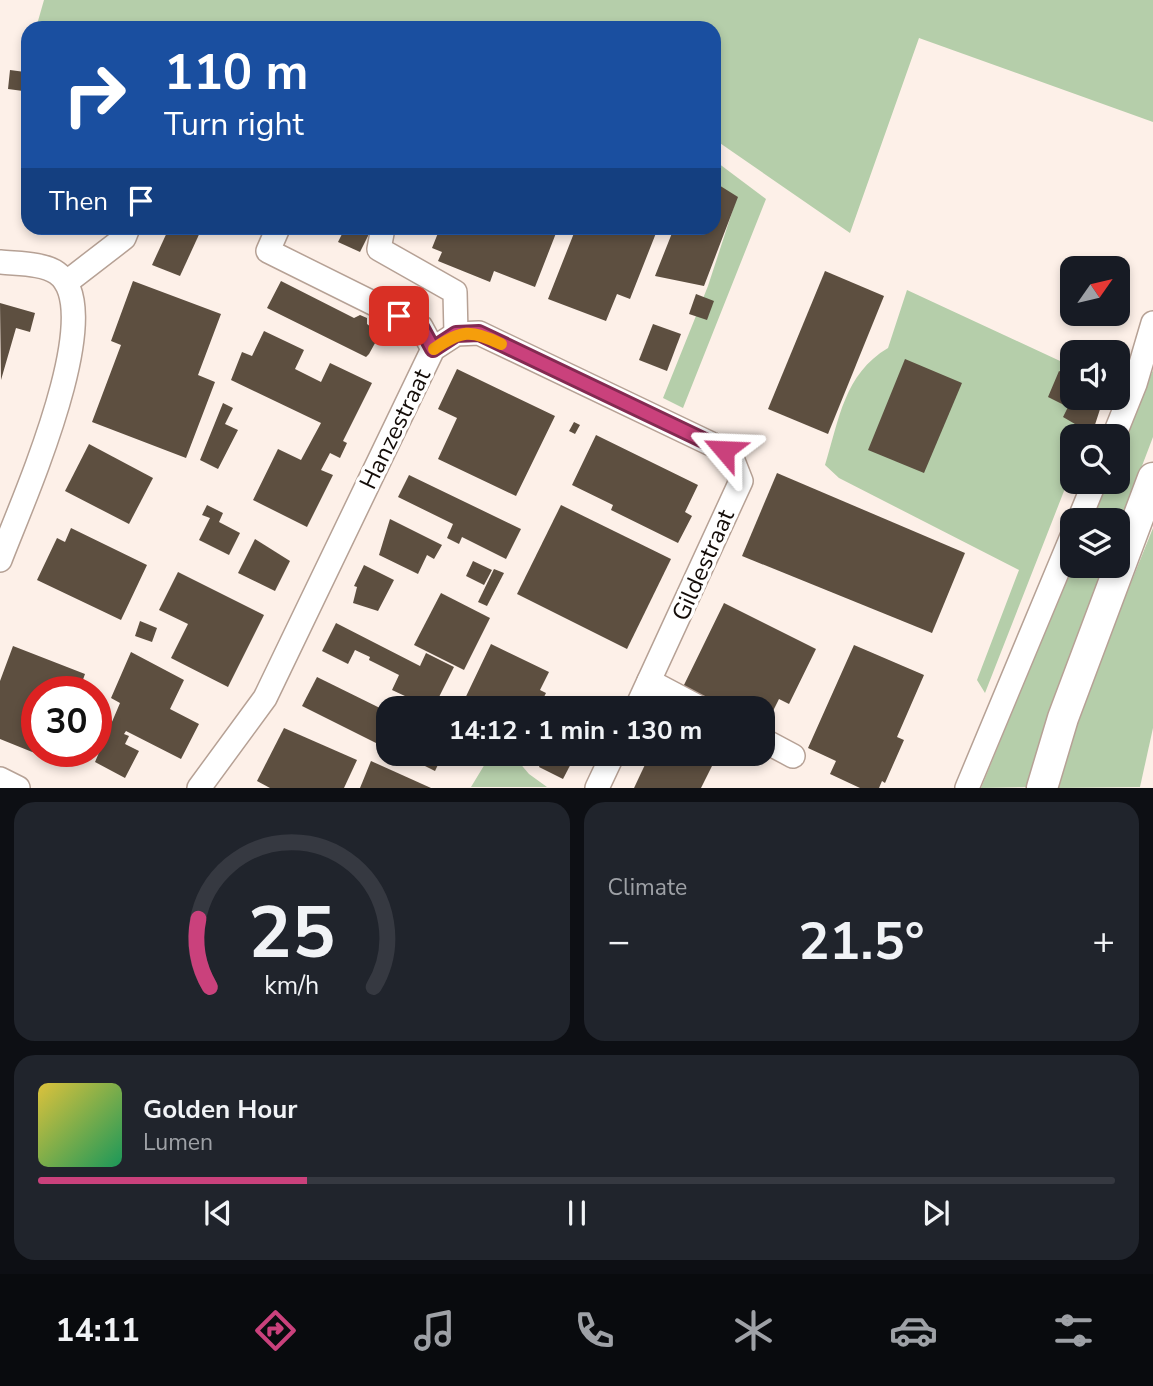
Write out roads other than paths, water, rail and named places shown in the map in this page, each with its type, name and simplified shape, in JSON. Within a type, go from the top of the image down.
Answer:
[{"type":"main road","points":[[1042,788],[1062,718],[1153,478]]},
{"type":"street","points":[[67,282],[125,235]]},
{"type":"street","points":[[275,235],[268,251],[421,327],[433,349]]},
{"type":"street","points":[[382,235],[379,249],[456,292],[456,334]]},
{"type":"street","points":[[0,262],[57,272],[74,295],[75,309],[63,393],[0,559]]},
{"type":"street","points":[[1119,424],[1135,384],[1153,323]]},
{"type":"street","name":"Gildestraat","points":[[456,334],[479,333],[730,453],[741,481],[642,696]]},
{"type":"street","name":"Hanzestraat","points":[[199,788],[265,698],[433,349],[456,334]]},
{"type":"street","points":[[967,788],[1060,565]]},
{"type":"street","points":[[649,681],[677,696]]},
{"type":"street","points":[[775,746],[793,756]]},
{"type":"street","points":[[597,788],[608,766]]},
{"type":"street","points":[[0,779],[18,788]]}]
